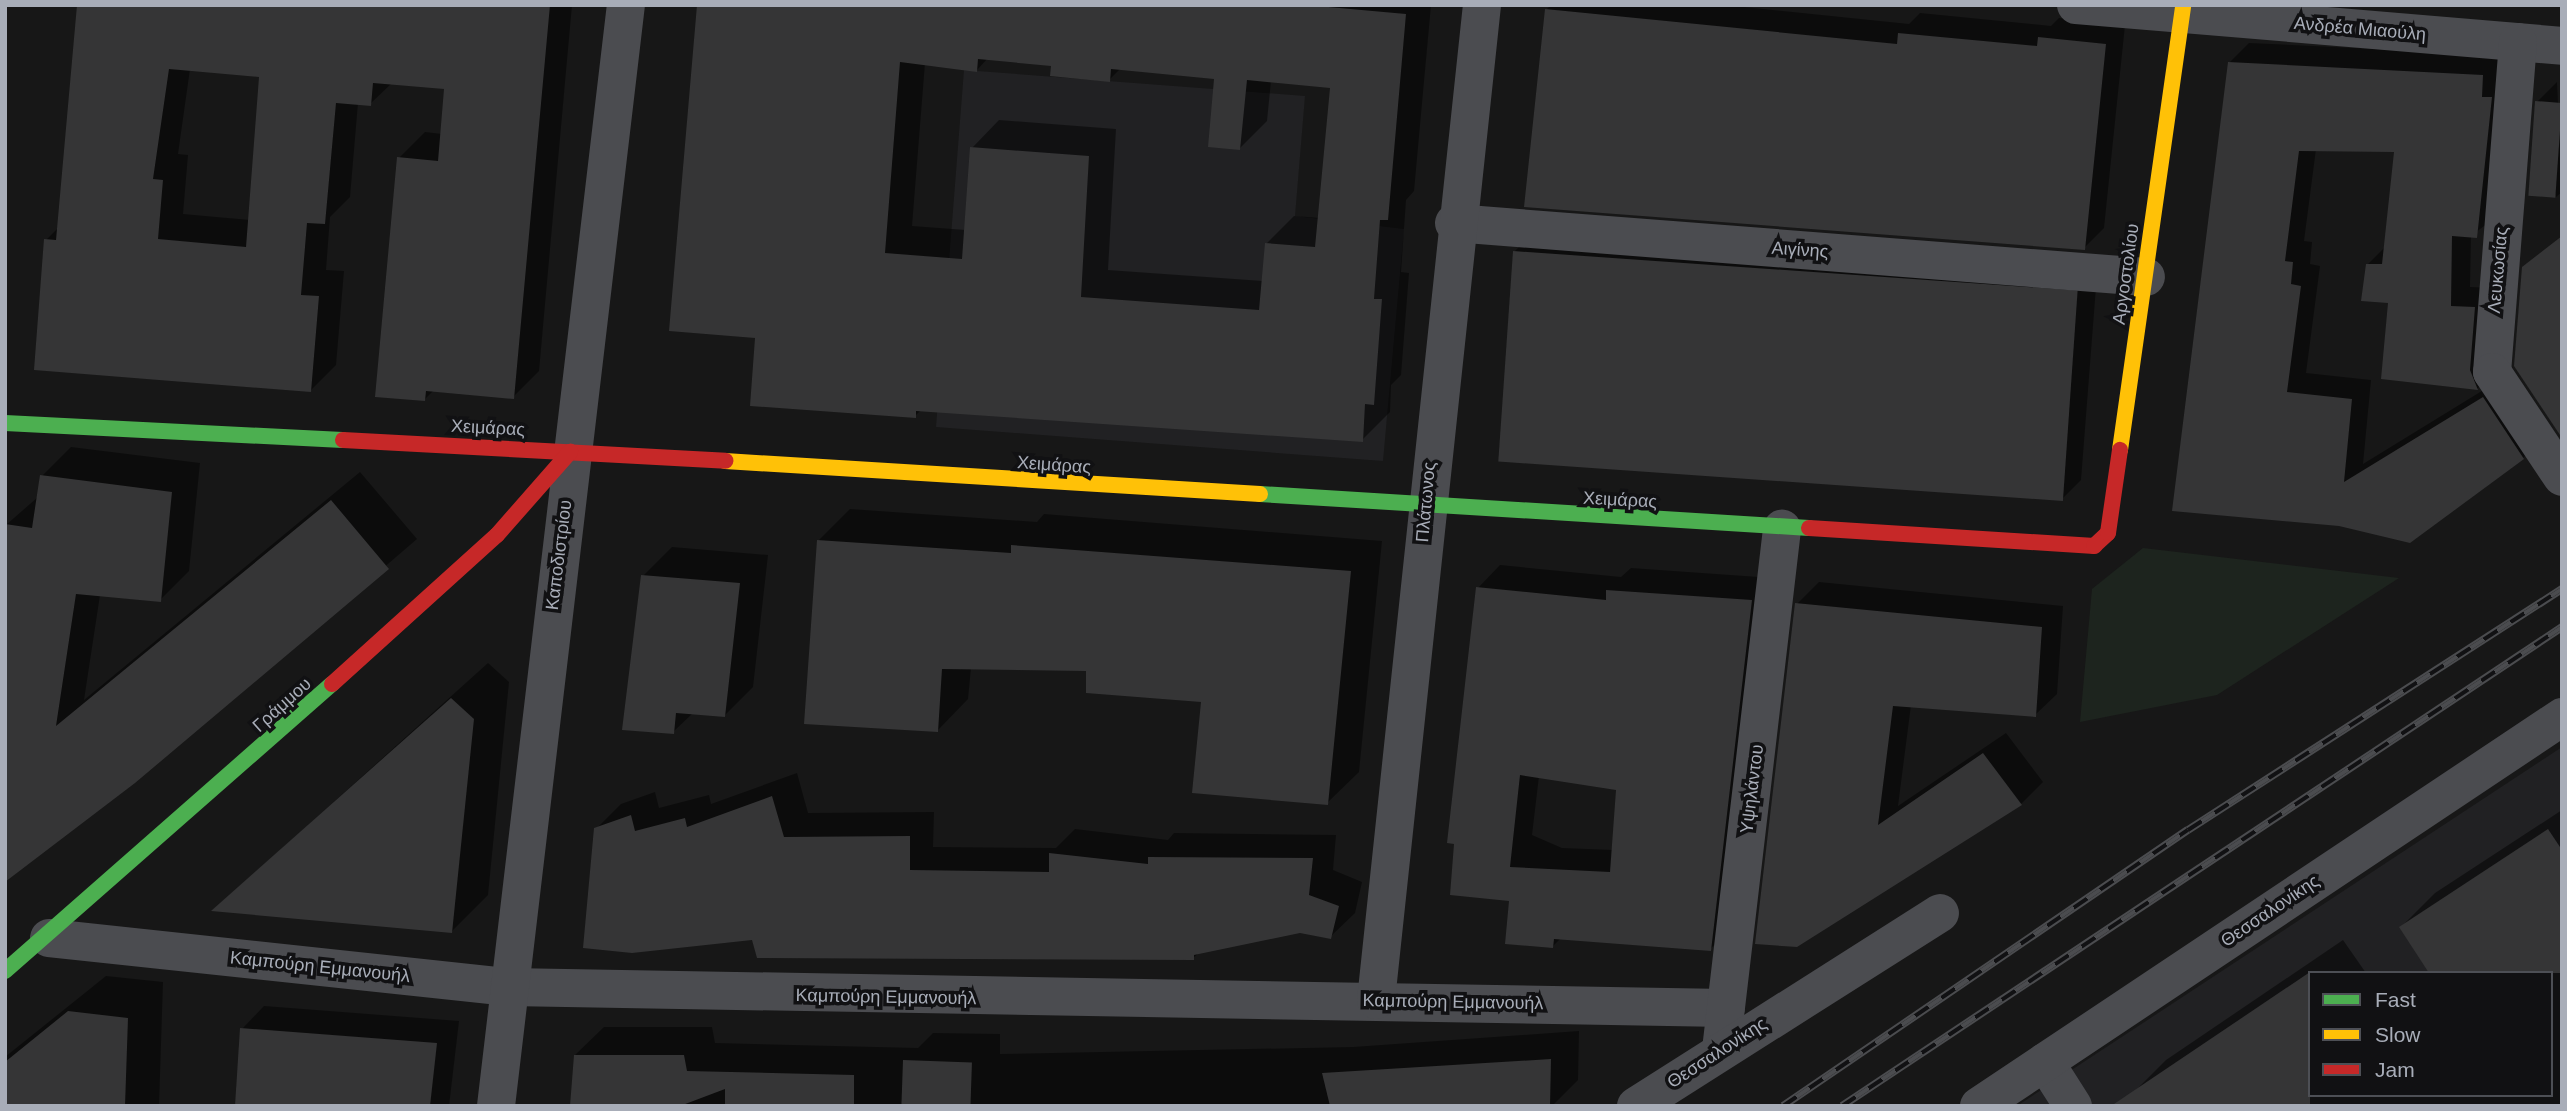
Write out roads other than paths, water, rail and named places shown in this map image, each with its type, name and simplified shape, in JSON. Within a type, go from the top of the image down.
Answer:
[{"type":"street","name":"Καποδιστρίου","points":[[496,1106],[570,452],[626,5]]},
{"type":"street","name":"Πλάτωνος","points":[[1376,1000],[1454,223],[1482,5]]},
{"type":"street","name":"Ανδρέα Μιαούλη","points":[[2076,5],[2183,10],[2562,46]]},
{"type":"street","name":"Αργοστολίου","points":[[2100,545],[2108,534],[2183,10]]},
{"type":"street","name":"Λευκωσίας","points":[[2518,42],[2491,362],[2503,393],[2562,477]]},
{"type":"street","name":"Αιγίνης","points":[[1454,223],[2146,277]]},
{"type":"street","name":"Χειμάρας","points":[[5,423],[570,452],[1426,508],[2100,545]]},
{"type":"street","name":"Γράμμου","points":[[5,971],[49,938],[488,544],[570,452]]},
{"type":"street","name":"Υψηλάντου","points":[[1721,1050],[1782,528]]},
{"type":"street","name":"Θεσσαλονίκης","points":[[1979,1106],[2560,721]]},
{"type":"street","name":"Θεσσαλονίκης","points":[[1636,1106],[1940,912]]},
{"type":"street","name":"Καμπούρη Εμμανουήλ","points":[[49,938],[509,987],[988,1000],[1376,1000],[1726,1007]]},
{"type":"street","points":[[2045,1062],[2073,1106]]},
{"type":"railway","points":[[1783,1106],[2188,830],[2562,589]]},
{"type":"railway","points":[[1842,1106],[2562,627]]}]
